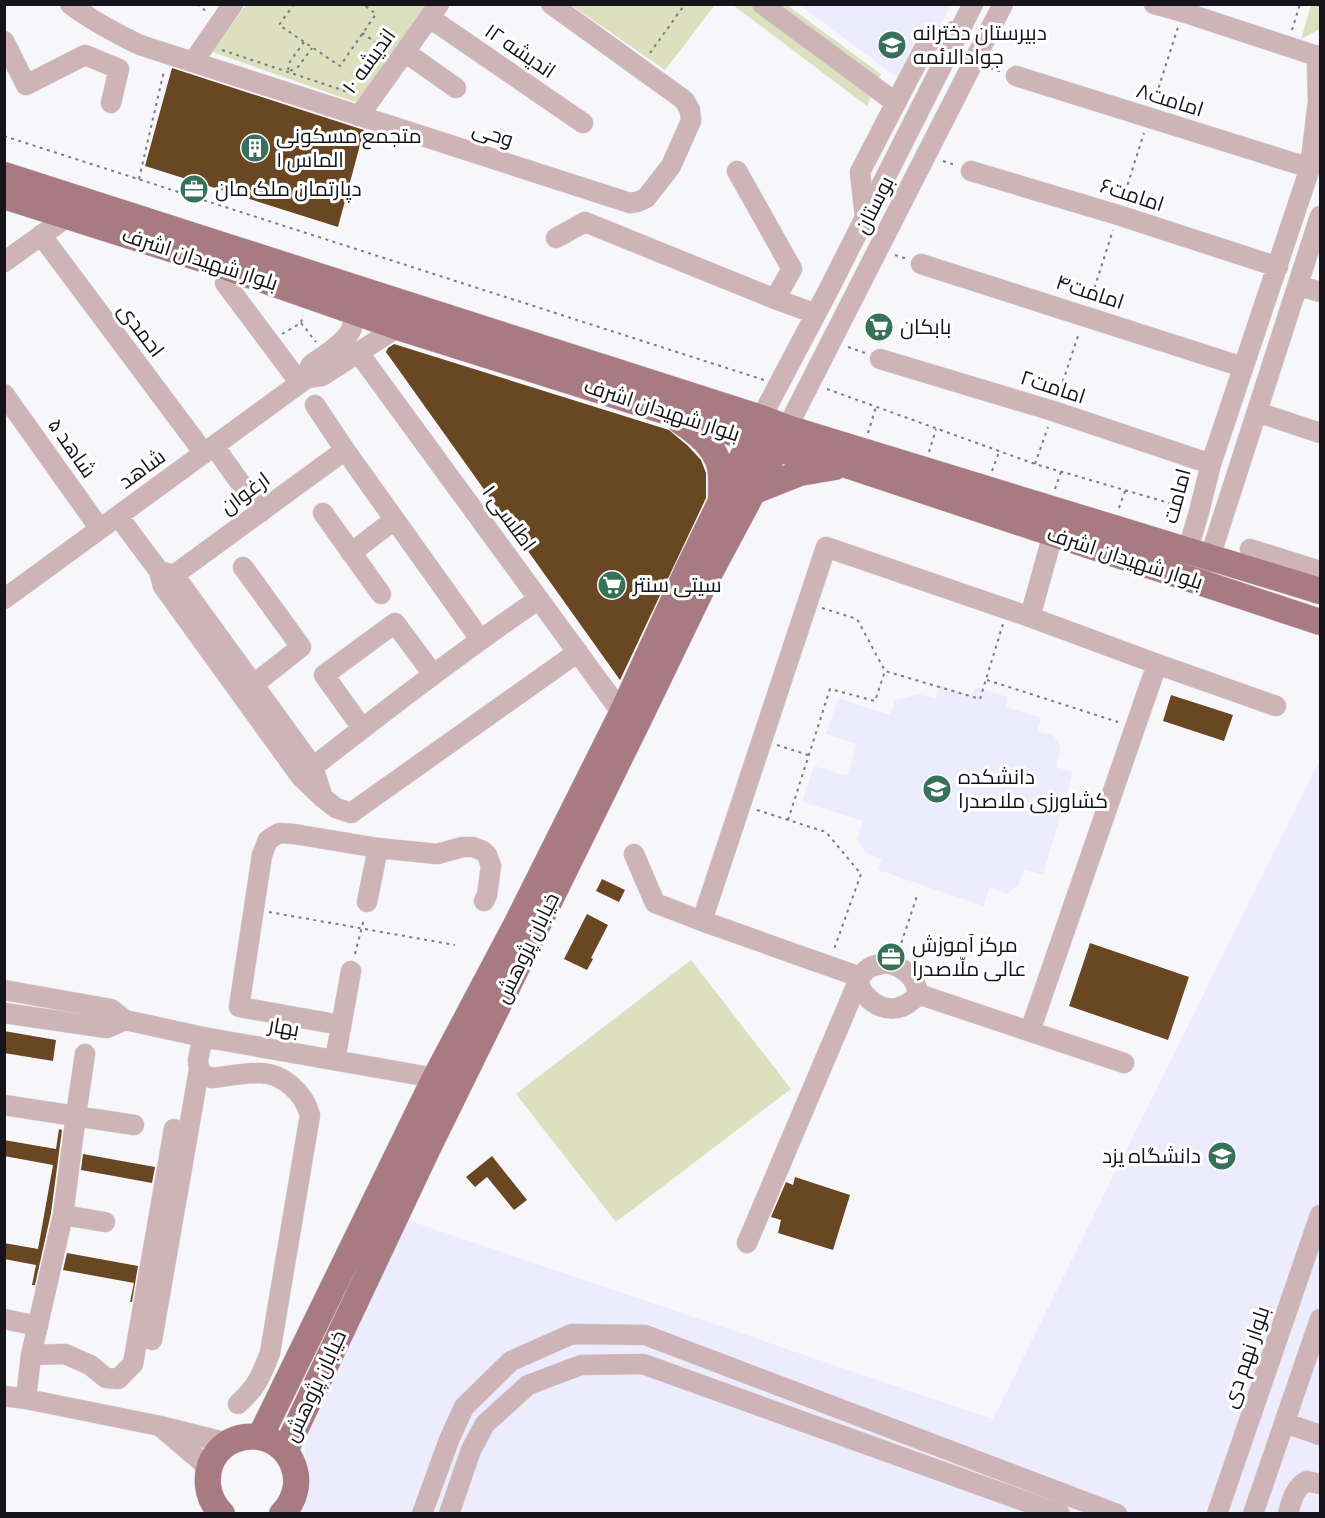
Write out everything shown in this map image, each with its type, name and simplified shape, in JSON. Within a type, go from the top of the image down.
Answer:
[{"type":"main road","name":"بلوار شهیدان اشرف","points":[[4,175],[242,270],[398,327],[668,411],[756,428]]},
{"type":"main road","name":"بلوار شهیدان اشرف","points":[[4,196],[756,428],[846,465],[1320,622]]},
{"type":"main road","points":[[668,411],[700,435],[713,451],[720,466],[721,502]]},
{"type":"main road","name":"خیابان پژوهش","points":[[260,1437],[435,1078],[517,923],[622,713],[756,428]]},
{"type":"main road","name":"بلوار شهیدان اشرف","points":[[781,439],[1199,553],[1285,570],[1320,591]]},
{"type":"main road","name":"خیابان پژوهش","points":[[285,1451],[428,1150],[707,578],[781,439]]},
{"type":"main road","points":[[752,492],[800,473],[846,465]]},
{"type":"main road","points":[[222,1514],[211,1500],[208,1490],[207,1479],[213,1458],[228,1443],[243,1437],[260,1437],[273,1442],[285,1451],[292,1461],[296,1474],[296,1488],[292,1500],[282,1514]]},
{"type":"street","name":"وحی","points":[[70,4],[87,17],[140,45],[630,203],[638,202],[646,198],[671,166],[691,121],[690,110],[684,100],[550,4]]},
{"type":"street","points":[[193,62],[233,4]]},
{"type":"street","points":[[762,4],[896,103]]},
{"type":"street","name":"بوستان","points":[[756,428],[973,4]]},
{"type":"street","name":"بوستان","points":[[781,439],[1003,4]]},
{"type":"street","points":[[1154,4],[1320,56]]},
{"type":"street","name":"اندیشه ۱۰","points":[[359,116],[434,11]]},
{"type":"street","name":"اندیشه ۱۲","points":[[434,11],[583,123]]},
{"type":"street","points":[[865,217],[860,172],[927,43],[961,28]]},
{"type":"street","points":[[4,41],[26,85],[85,55],[119,69],[111,103]]},
{"type":"street","points":[[403,55],[456,88]]},
{"type":"street","name":"امامت","points":[[1199,553],[1199,512],[1211,464],[1310,168],[1317,101],[1317,64],[1320,56]]},
{"type":"street","name":"امامت۸","points":[[1016,76],[1310,168]]},
{"type":"street","points":[[737,171],[792,269],[775,299]]},
{"type":"street","name":"امامت۶","points":[[971,171],[1118,215],[1278,267]]},
{"type":"street","points":[[4,212],[32,205]]},
{"type":"street","name":"امامت","points":[[1192,580],[1199,553],[1257,412],[1320,216]]},
{"type":"street","points":[[4,262],[67,217]]},
{"type":"street","points":[[556,238],[585,222],[816,314]]},
{"type":"street","name":"احمدی","points":[[41,236],[261,512]]},
{"type":"street","name":"امامت۴","points":[[921,264],[1244,367]]},
{"type":"street","points":[[242,270],[270,342],[304,380]]},
{"type":"street","points":[[1298,285],[1320,292]]},
{"type":"street","points":[[829,289],[853,299]]},
{"type":"street","name":"شاهد","points":[[304,380],[311,365],[346,338],[353,321],[352,311]]},
{"type":"street","name":"شاهد","points":[[4,599],[304,380],[322,376],[398,327]]},
{"type":"street","name":"اطلسی ۱","points":[[358,352],[622,713]]},
{"type":"street","name":"امامت۲","points":[[880,359],[1053,411],[1211,464]]},
{"type":"street","name":"شاهد ۵","points":[[4,394],[100,529]]},
{"type":"street","points":[[315,405],[480,639]]},
{"type":"street","points":[[1257,412],[1320,433]]},
{"type":"street","name":"ارغوان","points":[[166,573],[261,512],[345,450]]},
{"type":"street","points":[[323,513],[381,594]]},
{"type":"street","points":[[118,516],[166,573],[313,767],[323,798]]},
{"type":"street","points":[[351,553],[394,520]]},
{"type":"street","points":[[1030,616],[1053,534]]},
{"type":"street","points":[[702,921],[724,831],[741,805],[753,749],[826,547],[839,547],[953,587],[1007,609],[1084,631],[1157,664],[1276,706]]},
{"type":"street","points":[[1250,549],[1285,570],[1320,571]]},
{"type":"street","points":[[243,567],[301,647],[253,685]]},
{"type":"street","points":[[166,573],[162,586],[301,777],[336,808],[351,813],[578,652]]},
{"type":"street","points":[[313,767],[480,639],[539,600]]},
{"type":"street","points":[[362,728],[324,675],[395,622],[433,674]]},
{"type":"street","points":[[1030,1031],[1157,664]]},
{"type":"street","points":[[341,1025],[240,1007],[262,855],[268,840],[279,833],[294,834],[378,848],[437,854],[463,847],[477,848],[487,855],[491,866],[484,901]]},
{"type":"street","points":[[367,902],[378,848]]},
{"type":"street","points":[[634,854],[655,903],[860,976]]},
{"type":"street","points":[[747,1243],[860,976],[874,965],[895,964],[909,973],[917,985],[918,994],[911,1003],[898,1008],[884,1008],[863,993],[860,987],[860,976]]},
{"type":"street","points":[[335,1060],[351,971]]},
{"type":"street","name":"بهار","points":[[4,990],[111,1009],[125,1020],[203,1037],[435,1078]]},
{"type":"street","points":[[918,994],[1124,1063]]},
{"type":"street","name":"بهار","points":[[4,1013],[107,1028],[125,1020]]},
{"type":"street","points":[[152,1340],[203,1037]]},
{"type":"street","points":[[26,1399],[31,1355],[63,1215],[86,1054]]},
{"type":"street","points":[[199,1070],[206,1077],[212,1078],[261,1073],[272,1075],[292,1086],[304,1101],[310,1115],[270,1353],[251,1392],[238,1404]]},
{"type":"street","points":[[4,1105],[134,1125]]},
{"type":"street","points":[[31,1355],[65,1354],[90,1365],[106,1378],[118,1379],[133,1364],[174,1129]]},
{"type":"street","points":[[63,1215],[105,1222]]},
{"type":"street","name":"بلوار نهم دی","points":[[1217,1514],[1320,1215]]},
{"type":"street","points":[[4,1319],[38,1326]]},
{"type":"street","points":[[1253,1514],[1320,1319]]},
{"type":"street","points":[[422,1514],[449,1440],[464,1407],[511,1361],[572,1334],[645,1335],[1117,1514]]},
{"type":"street","points":[[449,1514],[471,1450],[485,1424],[528,1385],[581,1365],[643,1364],[1060,1514]]},
{"type":"street","points":[[4,1396],[160,1426],[228,1443]]},
{"type":"street","points":[[1285,1423],[1320,1435]]},
{"type":"street","points":[[160,1426],[209,1468]]},
{"type":"street","points":[[910,1460],[917,1438]]},
{"type":"street","points":[[1288,1514],[1295,1491],[1299,1486],[1310,1481],[1320,1484]]},
{"type":"path","points":[[293,5],[279,25],[340,66],[376,14],[363,4]]},
{"type":"path","points":[[649,54],[685,4]]},
{"type":"path","points":[[1287,46],[1300,4]]},
{"type":"path","points":[[1035,464],[1183,12]]},
{"type":"path","points":[[362,33],[403,55]]},
{"type":"path","points":[[288,72],[289,63],[304,42]]},
{"type":"path","points":[[288,72],[298,67],[312,48]]},
{"type":"path","points":[[220,50],[354,94],[360,85]]},
{"type":"path","points":[[139,179],[168,54]]},
{"type":"path","points":[[973,63],[1016,76]]},
{"type":"path","points":[[4,136],[778,384]]},
{"type":"path","points":[[926,155],[971,171]]},
{"type":"path","points":[[878,249],[921,264]]},
{"type":"path","points":[[270,342],[301,323],[303,313]]},
{"type":"path","points":[[301,323],[327,353]]},
{"type":"path","points":[[831,341],[880,359]]},
{"type":"path","points":[[810,383],[1035,464],[1199,512]]},
{"type":"path","points":[[867,436],[876,407]]},
{"type":"path","points":[[928,456],[936,429]]},
{"type":"path","points":[[990,477],[999,452]]},
{"type":"path","points":[[1055,489],[1061,472]]},
{"type":"path","points":[[1119,510],[1125,491]]},
{"type":"path","points":[[807,603],[857,619],[885,671],[980,699],[1007,609]]},
{"type":"path","points":[[788,820],[830,689],[875,701],[885,671]]},
{"type":"path","points":[[986,680],[1136,728]]},
{"type":"path","points":[[753,749],[808,755]]},
{"type":"path","points":[[741,805],[826,832],[861,874],[828,966]]},
{"type":"path","points":[[895,964],[918,893]]},
{"type":"path","points":[[351,971],[367,902]]},
{"type":"path","points":[[254,910],[455,945]]},
{"type":"shaded area","name":"دبیرستان دخترانه جوادالائمه","points":[[799,5],[951,5],[909,86]]},
{"type":"shaded area","name":"دانشکده کشاورزی ملاصدرا","points":[[940,685],[972,695],[975,687],[1008,697],[1006,707],[1041,718],[1037,731],[1054,736],[1061,748],[1056,767],[1073,772],[1043,875],[1024,869],[1019,885],[1007,894],[989,888],[984,906],[878,870],[882,859],[866,853],[857,840],[863,821],[802,802],[814,766],[847,776],[857,744],[826,734],[838,698],[890,715],[895,700],[918,694],[936,699]]},
{"type":"shaded area","name":"دانشگاه یزد","points":[[1320,759],[1320,1513],[301,1514],[308,1491],[305,1433],[405,1219],[993,1419]]},
{"type":"green space","points":[[422,4],[426,7],[358,103],[212,52],[246,5]]},
{"type":"green space","points":[[571,5],[715,5],[665,70]]},
{"type":"green space","points":[[733,5],[787,5],[881,74],[867,106]]},
{"type":"green space","points":[[1311,5],[1320,5],[1320,29],[1301,39]]},
{"type":"green space","points":[[691,960],[791,1089],[616,1222],[516,1094]]},
{"type":"building","name":"متجمع مسکونی الماس ۱","points":[[172,68],[364,130],[338,227],[145,166]]},
{"type":"building","name":"سیتی سنتر","points":[[394,344],[669,430],[701,460],[706,473],[706,498],[620,680],[386,352]]},
{"type":"building","points":[[1171,695],[1233,715],[1224,741],[1163,721]]},
{"type":"building","points":[[602,879],[625,890],[619,902],[596,891]]},
{"type":"building","points":[[587,914],[608,925],[587,970],[564,959]]},
{"type":"building","points":[[1090,943],[1189,977],[1168,1040],[1069,1006]]},
{"type":"building","points":[[4,1031],[56,1040],[53,1061],[4,1053]]},
{"type":"building","points":[[59,1129],[62,1130],[51,1213],[35,1285],[32,1285],[36,1265],[4,1259],[4,1243],[38,1249],[53,1165],[4,1156],[4,1140],[56,1149]]},
{"type":"building","points":[[83,1154],[155,1167],[152,1183],[81,1170]]},
{"type":"building","points":[[492,1156],[527,1200],[514,1210],[487,1177],[475,1187],[466,1177]]},
{"type":"building","points":[[795,1177],[850,1195],[833,1250],[778,1233],[781,1220],[771,1217],[786,1182],[793,1185]]},
{"type":"building","points":[[67,1253],[138,1266],[132,1302],[130,1302],[134,1283],[63,1270]]},
{"type":"place","name":"دبیرستان دخترانه جوادالائمه","points":[[892,45]]},
{"type":"place","name":"متجمع مسکونی الماس ۱","points":[[255,148]]},
{"type":"place","name":"دپارتمان ملک مان","points":[[194,189]]},
{"type":"place","name":"بابکان","points":[[879,327]]},
{"type":"place","name":"سیتی سنتر","points":[[612,585]]},
{"type":"place","name":"دانشکده کشاورزی ملاصدرا","points":[[937,789]]},
{"type":"place","name":"مرکز آموزش عالی ملّاصدرا","points":[[891,957]]},
{"type":"place","name":"دانشگاه یزد","points":[[1222,1156]]}]
